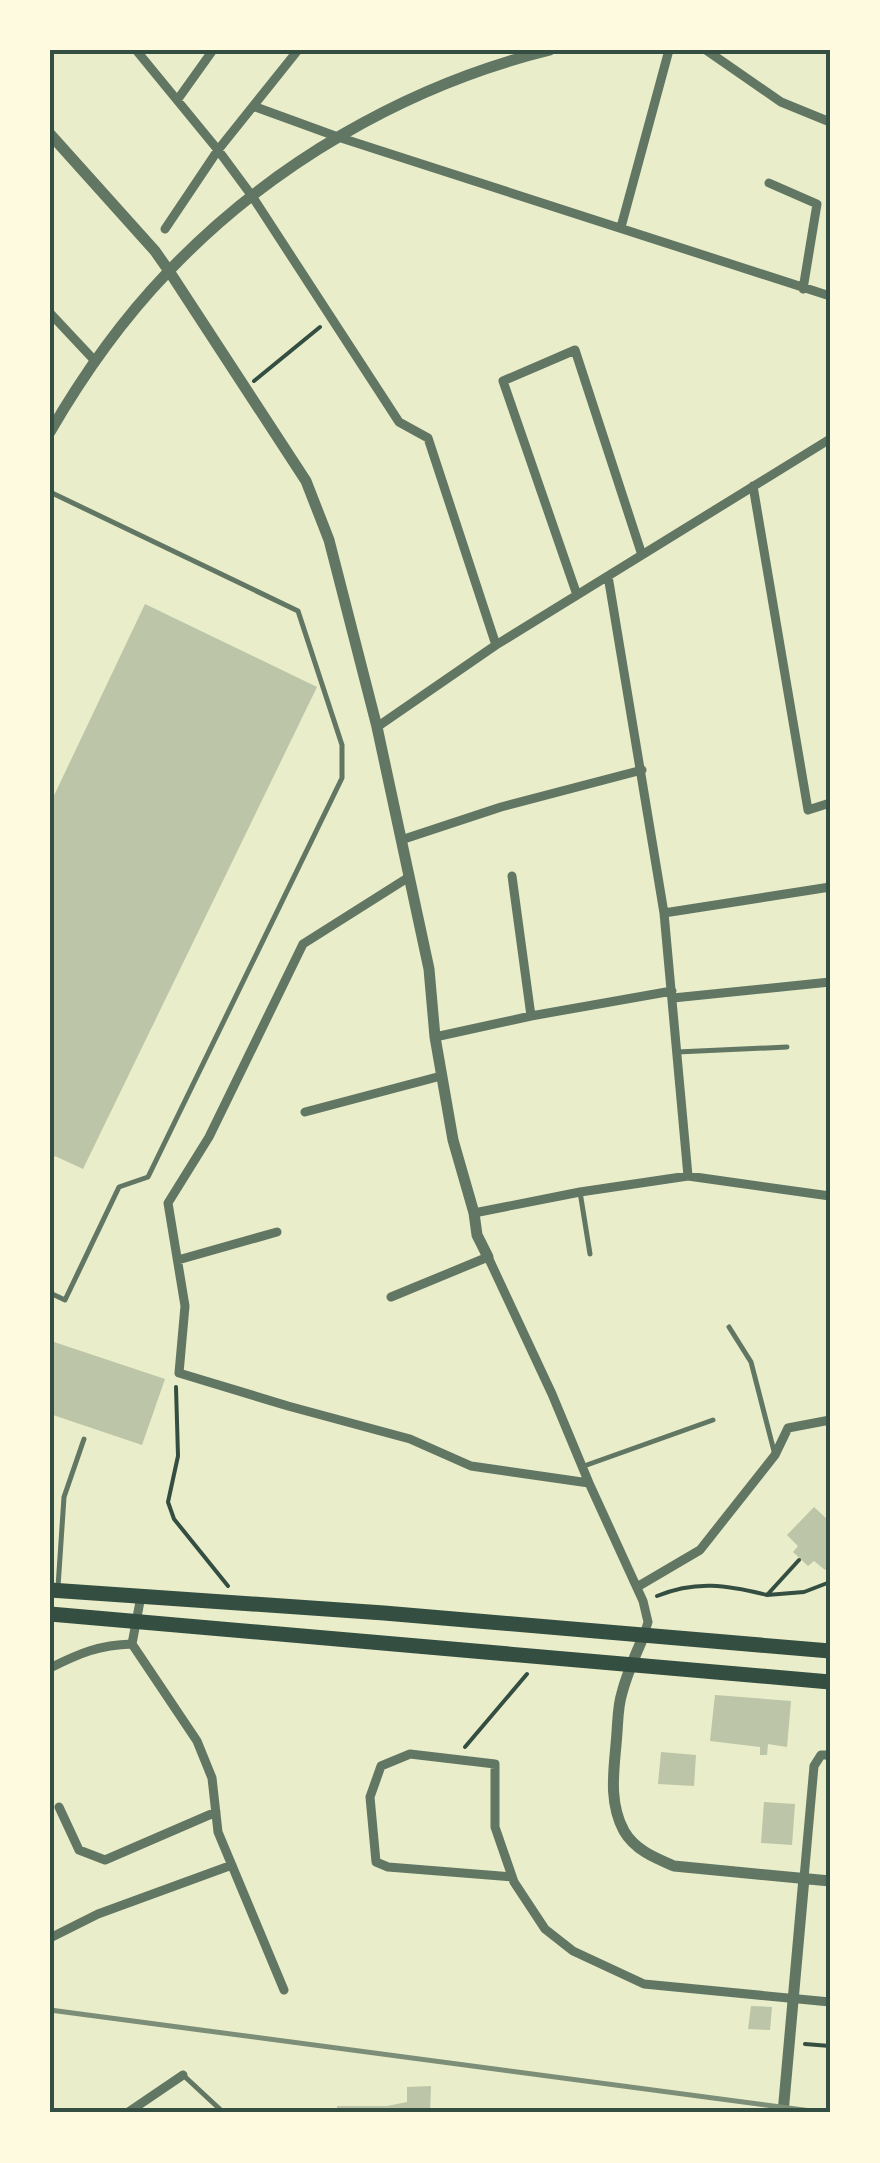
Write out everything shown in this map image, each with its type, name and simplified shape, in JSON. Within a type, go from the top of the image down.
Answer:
[{"type":"highway","points":[[54,1590],[366,1611],[830,1651]]},
{"type":"highway","points":[[50,1614],[830,1682]]},
{"type":"street","points":[[136,50],[252,196],[399,422],[428,438],[496,646]]},
{"type":"street","points":[[178,99],[213,50]]},
{"type":"street","points":[[165,229],[218,150],[298,50]]},
{"type":"street","points":[[50,432],[95,361],[136,308],[169,271],[252,196],[338,137],[404,103],[472,74],[550,50]]},
{"type":"street","points":[[621,227],[670,50]]},
{"type":"street","points":[[706,50],[781,102],[830,122]]},
{"type":"street","points":[[253,106],[830,296]]},
{"type":"street","points":[[50,134],[169,271],[306,481],[330,540],[429,969],[435,1037],[452,1140],[477,1234],[552,1394],[643,1601],[648,1622],[620,1697],[613,1786],[625,1833],[636,1847],[674,1866],[830,1880]]},
{"type":"street","points":[[769,183],[830,207]]},
{"type":"street","points":[[803,288],[817,204]]},
{"type":"street","points":[[50,314],[95,361]]},
{"type":"street","points":[[577,595],[503,381],[575,350],[642,555]]},
{"type":"street","points":[[376,727],[496,646],[830,438]]},
{"type":"street","points":[[753,486],[808,810],[830,804]]},
{"type":"street","points":[[608,576],[664,913],[688,1176]]},
{"type":"street","points":[[401,840],[501,807],[642,770]]},
{"type":"street","points":[[512,876],[531,1016]]},
{"type":"street","points":[[409,877],[303,944],[210,1137],[168,1203],[185,1306],[179,1372],[410,1439],[471,1466],[588,1483]]},
{"type":"street","points":[[664,913],[830,887]]},
{"type":"street","points":[[435,1037],[531,1016],[672,995],[830,982]]},
{"type":"street","points":[[305,1112],[442,1076]]},
{"type":"street","points":[[474,1213],[688,1176],[830,1196]]},
{"type":"street","points":[[178,1260],[276,1232]]},
{"type":"street","points":[[392,1297],[488,1257]]},
{"type":"street","points":[[637,1587],[700,1550],[775,1454],[788,1428],[830,1420]]},
{"type":"street","points":[[141,1596],[132,1644],[196,1741],[212,1778],[218,1832],[284,1990]]},
{"type":"street","points":[[50,1668],[86,1650],[132,1644]]},
{"type":"street","points":[[512,1877],[376,1862],[370,1796],[380,1766],[410,1754],[494,1764],[496,1827],[512,1877],[545,1930],[611,1970],[644,1984],[830,2002]]},
{"type":"street","points":[[783,2113],[814,1766],[821,1755],[830,1756]]},
{"type":"street","points":[[59,1806],[78,1850],[105,1860],[216,1812]]},
{"type":"street","points":[[50,1938],[98,1914],[232,1865]]},
{"type":"street","points":[[127,2113],[183,2075]]},
{"type":"lane","points":[[50,492],[298,612],[342,745],[342,778],[148,1177],[119,1187],[65,1300],[50,1293]]},
{"type":"lane","points":[[677,1052],[787,1047]]},
{"type":"lane","points":[[580,1192],[590,1254]]},
{"type":"lane","points":[[729,1328],[752,1362],[775,1454]]},
{"type":"lane","points":[[582,1466],[713,1420]]},
{"type":"lane","points":[[54,1590],[64,1497],[84,1439]]},
{"type":"lane","points":[[183,2075],[224,2113]]},
{"type":"path","points":[[245,388],[332,317]]},
{"type":"path","points":[[179,1372],[178,1456],[168,1502],[174,1519],[229,1587]]},
{"type":"path","points":[[767,1595],[799,1560]]},
{"type":"path","points":[[643,1601],[695,1586],[728,1586],[767,1595],[804,1592],[830,1582]]},
{"type":"path","points":[[454,1759],[530,1670]]},
{"type":"path","points":[[803,2044],[830,2046]]},
{"type":"building","points":[[145,604],[317,687],[83,1169],[55,1156],[50,1165],[50,804]]},
{"type":"building","points":[[54,1342],[165,1379],[142,1445],[50,1414],[50,1355]]},
{"type":"building","points":[[814,1507],[828,1520],[830,1517],[830,1565],[825,1570],[814,1561],[808,1566],[793,1552],[798,1546],[787,1535]]},
{"type":"building","points":[[715,1695],[791,1701],[787,1747],[768,1744],[767,1755],[760,1755],[760,1747],[710,1741]]},
{"type":"building","points":[[661,1752],[696,1755],[694,1786],[658,1784]]},
{"type":"building","points":[[764,1802],[795,1804],[792,1845],[761,1843]]},
{"type":"building","points":[[751,2006],[772,2007],[770,2030],[748,2029]]},
{"type":"building","points":[[431,2086],[430,2113],[337,2113],[337,2106],[407,2102],[407,2087]]},
{"type":"railway","points":[[50,2010],[826,2113]]}]
